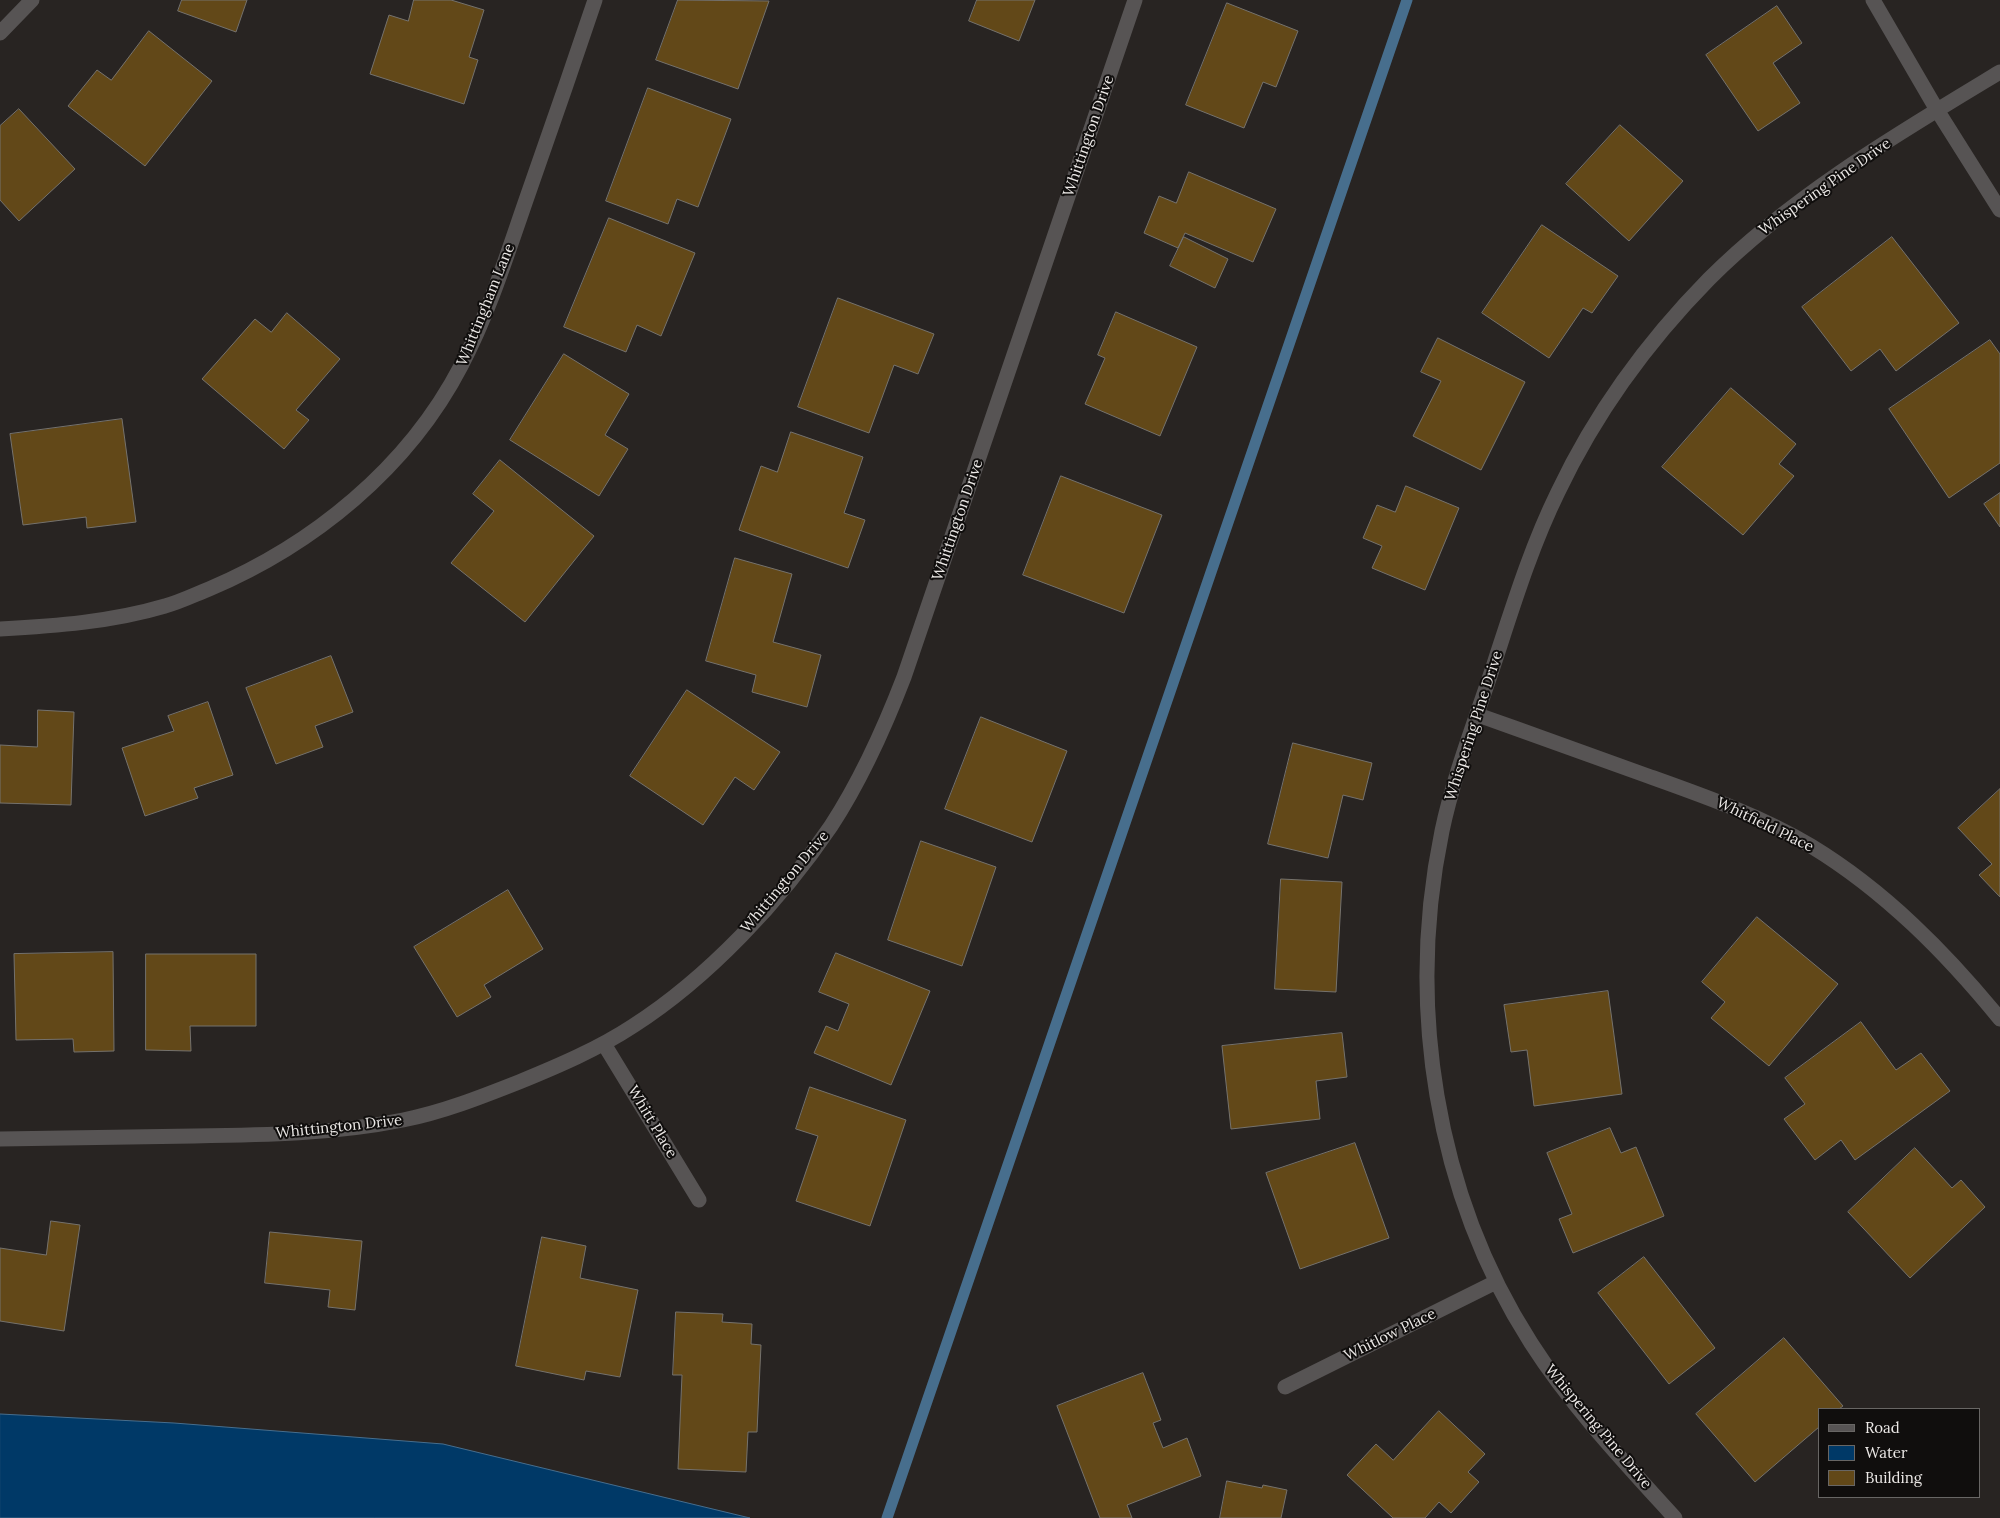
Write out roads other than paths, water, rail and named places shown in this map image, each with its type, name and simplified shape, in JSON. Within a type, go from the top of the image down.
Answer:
[{"type":"street","points":[[0,33],[32,0]]},
{"type":"street","name":"Whittingham Lane","points":[[0,629],[90,622],[142,612],[168,606],[231,580],[263,564],[316,530],[368,486],[398,455],[442,399],[478,331],[510,246],[595,0]]},
{"type":"street","name":"Whittington Drive","points":[[0,1139],[267,1135],[343,1130],[406,1120],[468,1102],[539,1074],[604,1044],[662,1006],[717,959],[744,932],[814,850],[832,825],[869,759],[904,677],[1136,0]]},
{"type":"street","points":[[1873,0],[1937,110],[2000,210]]},
{"type":"street","name":"Whispering Pine Drive","points":[[1675,1518],[1612,1449],[1558,1381],[1531,1342],[1496,1282],[1468,1220],[1444,1132],[1434,1073],[1428,980],[1429,921],[1438,852],[1452,793],[1517,594],[1558,492],[1590,433],[1645,353],[1708,281],[1756,235],[1800,201],[1937,110],[2000,72]]},
{"type":"street","name":"Whitfield Place","points":[[1478,715],[1692,792],[1776,828],[1812,846],[1879,895],[1912,923],[1946,956],[2000,1019]]},
{"type":"street","name":"Whitt Place","points":[[604,1044],[699,1200]]},
{"type":"street","name":"Whitlow Place","points":[[1285,1387],[1496,1282]]},
{"type":"water","points":[[0,1414],[174,1423],[443,1444],[750,1518],[0,1518]]},
{"type":"waterway","points":[[887,1518],[1407,0]]}]
